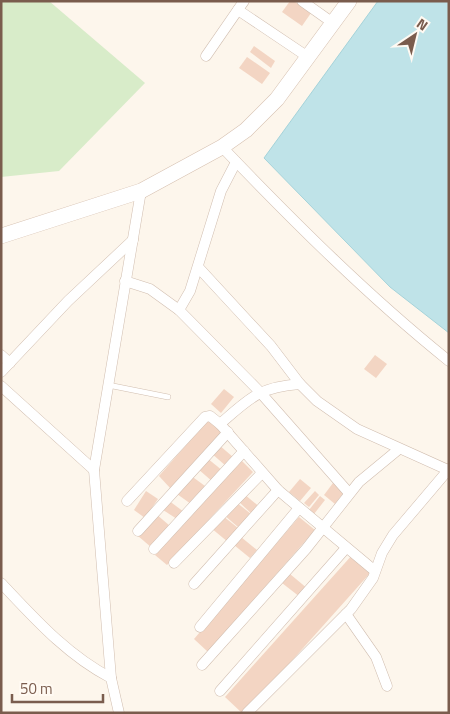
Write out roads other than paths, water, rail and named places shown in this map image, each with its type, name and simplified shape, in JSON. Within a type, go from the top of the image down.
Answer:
[{"type":"main road","points":[[1,236],[141,190],[222,147],[246,130],[278,99],[349,1]]},
{"type":"street","points":[[302,1],[333,23]]},
{"type":"street","points":[[206,56],[241,6],[308,57]]},
{"type":"street","points":[[222,147],[408,327],[449,361]]},
{"type":"street","points":[[179,310],[190,291],[221,191],[236,162]]},
{"type":"street","points":[[119,713],[111,678],[94,470],[141,190]]},
{"type":"street","points":[[1,372],[68,301],[133,240]]},
{"type":"street","points":[[198,267],[271,346],[300,384],[335,416],[399,449],[448,470],[393,535],[382,553],[363,594],[346,614],[247,713]]},
{"type":"street","points":[[125,281],[150,289],[179,310],[260,391],[350,493]]},
{"type":"street","points":[[1,355],[10,364]]},
{"type":"street","points":[[220,424],[260,391],[284,385],[300,384]]},
{"type":"street","points":[[1,386],[94,470]]},
{"type":"street","points":[[127,500],[205,418],[210,416],[228,432],[278,490],[322,529],[375,571]]},
{"type":"street","points":[[138,531],[228,432]]},
{"type":"street","points":[[202,665],[322,529],[350,493],[374,468],[399,449]]},
{"type":"street","points":[[154,549],[244,452]]},
{"type":"street","points":[[174,564],[262,473]]},
{"type":"street","points":[[194,584],[278,490]]},
{"type":"street","points":[[200,627],[299,508]]},
{"type":"street","points":[[220,691],[346,548]]},
{"type":"street","points":[[1,583],[48,633],[70,652],[92,668],[111,678]]},
{"type":"street","points":[[346,614],[376,657],[387,686]]},
{"type":"lane","points":[[108,384],[168,398]]},
{"type":"water","points":[[378,1],[449,1],[449,333],[390,287],[264,158]]}]
